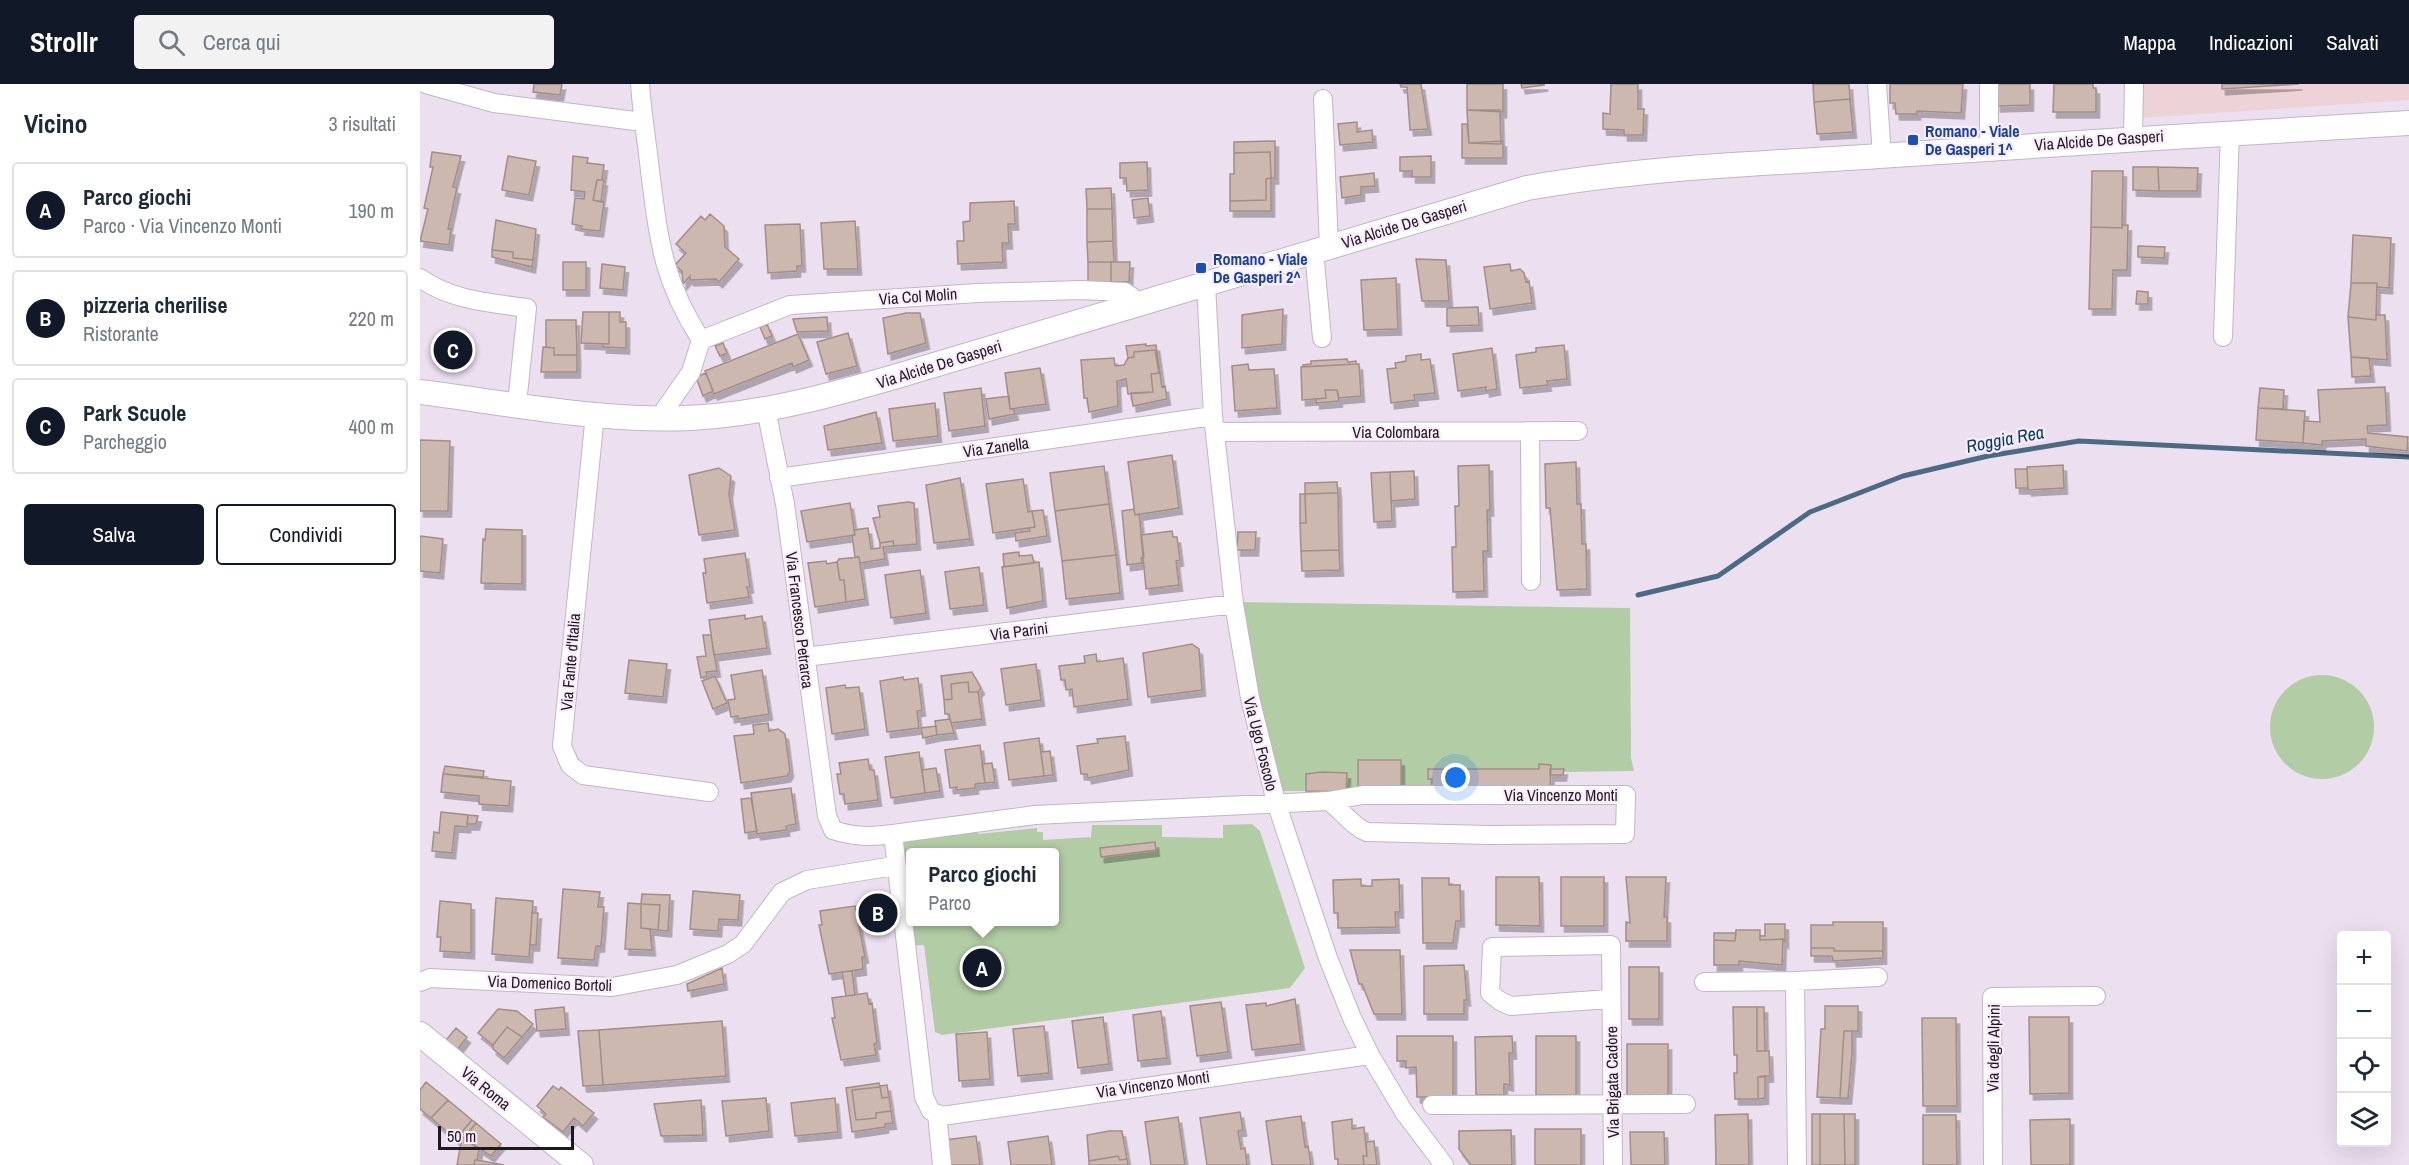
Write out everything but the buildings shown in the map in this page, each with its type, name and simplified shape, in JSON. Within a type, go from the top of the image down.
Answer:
[{"type":"main road","name":"Via Alcide De Gasperi","points":[[420,392],[595,414],[659,418],[714,416],[766,409],[808,402],[1527,188],[1581,178],[1724,164],[1882,156],[2133,137],[2409,123]]},
{"type":"main road","name":"Via Roma","points":[[420,1034],[579,1165]]},
{"type":"street","points":[[426,84],[494,103],[643,122]]},
{"type":"street","points":[[640,84],[658,240],[681,309],[701,340],[691,372],[672,396],[659,418]]},
{"type":"street","points":[[1878,84],[1882,156]]},
{"type":"street","points":[[1989,84],[1989,148]]},
{"type":"street","points":[[2133,137],[2134,84]]},
{"type":"street","points":[[1322,338],[1323,99]]},
{"type":"street","points":[[2223,337],[2230,132]]},
{"type":"street","points":[[420,278],[433,287],[460,297],[527,308],[517,404]]},
{"type":"street","name":"Via Ugo Foscolo","points":[[1206,285],[1214,424],[1234,604],[1250,698],[1276,802],[1328,958],[1370,1055],[1404,1112],[1444,1165]]},
{"type":"street","name":"Via Col Molin","points":[[701,340],[790,305],[978,293],[1080,290],[1125,292],[1132,297],[1135,304]]},
{"type":"street","name":"Via Francesco Petrarca","points":[[766,409],[780,478],[822,795],[833,830]]},
{"type":"street","name":"Via Fante d'Italia","points":[[595,414],[562,746],[570,765],[583,775],[709,792]]},
{"type":"street","name":"Via Colombara","points":[[1214,424],[1578,431]]},
{"type":"street","name":"Via Zanella","points":[[780,478],[1214,424]]},
{"type":"street","points":[[1530,431],[1531,581]]},
{"type":"street","name":"Via Parini","points":[[805,657],[1234,604]]},
{"type":"street","points":[[1351,820],[1356,801],[1363,795]]},
{"type":"street","name":"Via Vincenzo Monti","points":[[833,830],[850,836],[893,834],[1035,815],[1328,801],[1363,795],[1626,795],[1625,834],[1489,836],[1367,832],[1355,826],[1328,801]]},
{"type":"street","points":[[893,834],[894,866],[924,1097],[931,1112],[937,1114],[942,1165]]},
{"type":"street","name":"Via Domenico Bortoli","points":[[420,982],[430,978],[612,987],[677,975],[728,954],[743,944],[755,931],[782,892],[807,880],[894,866]]},
{"type":"street","name":"Via Brigata Cadore","points":[[1610,999],[1510,1006],[1490,993],[1492,947],[1611,945],[1613,1165]]},
{"type":"street","points":[[1704,982],[1878,977]]},
{"type":"street","points":[[1795,981],[1797,1165]]},
{"type":"street","name":"Via degli Alpini","points":[[1993,1165],[1992,997],[2096,996]]},
{"type":"street","name":"Via Vincenzo Monti","points":[[937,1114],[942,1116],[1370,1055]]},
{"type":"street","points":[[1432,1105],[1686,1104]]},
{"type":"shaded area","points":[[2142,84],[2409,84],[2409,100],[2141,118]]},
{"type":"green space","points":[[1237,602],[1630,608],[1631,758],[1634,771],[1564,772],[1563,775],[1551,775],[1550,791],[1283,791],[1280,789]]},
{"type":"green space","points":[[2322,675],[2342,679],[2351,684],[2365,698],[2370,707],[2374,727],[2370,747],[2365,756],[2351,770],[2342,775],[2322,779],[2302,775],[2293,770],[2279,756],[2274,747],[2270,727],[2274,707],[2279,698],[2293,684],[2302,679]]},
{"type":"green space","points":[[1252,824],[1260,831],[1305,968],[1290,988],[942,1035],[935,1032],[924,945],[907,946],[900,842],[977,831],[978,834],[1037,828],[1037,832],[1043,832],[1043,840],[1091,837],[1092,825],[1162,825],[1162,837],[1223,838],[1223,825]]},
{"type":"waterway","name":"Roggia Rea","points":[[1638,595],[1718,576],[1810,512],[1903,476],[1988,456],[2079,441],[2409,457]]},
{"type":"place","name":"Romano - Viale De Gasperi 1^","points":[[1913,140]]},
{"type":"place","name":"Romano - Viale De Gasperi 2^","points":[[1201,268]]},
{"type":"place","name":"Park Scuole","points":[[453,350]]},
{"type":"place","name":"pizzeria cherilise","points":[[878,913]]},
{"type":"place","name":"Parco giochi","points":[[982,968]]}]
